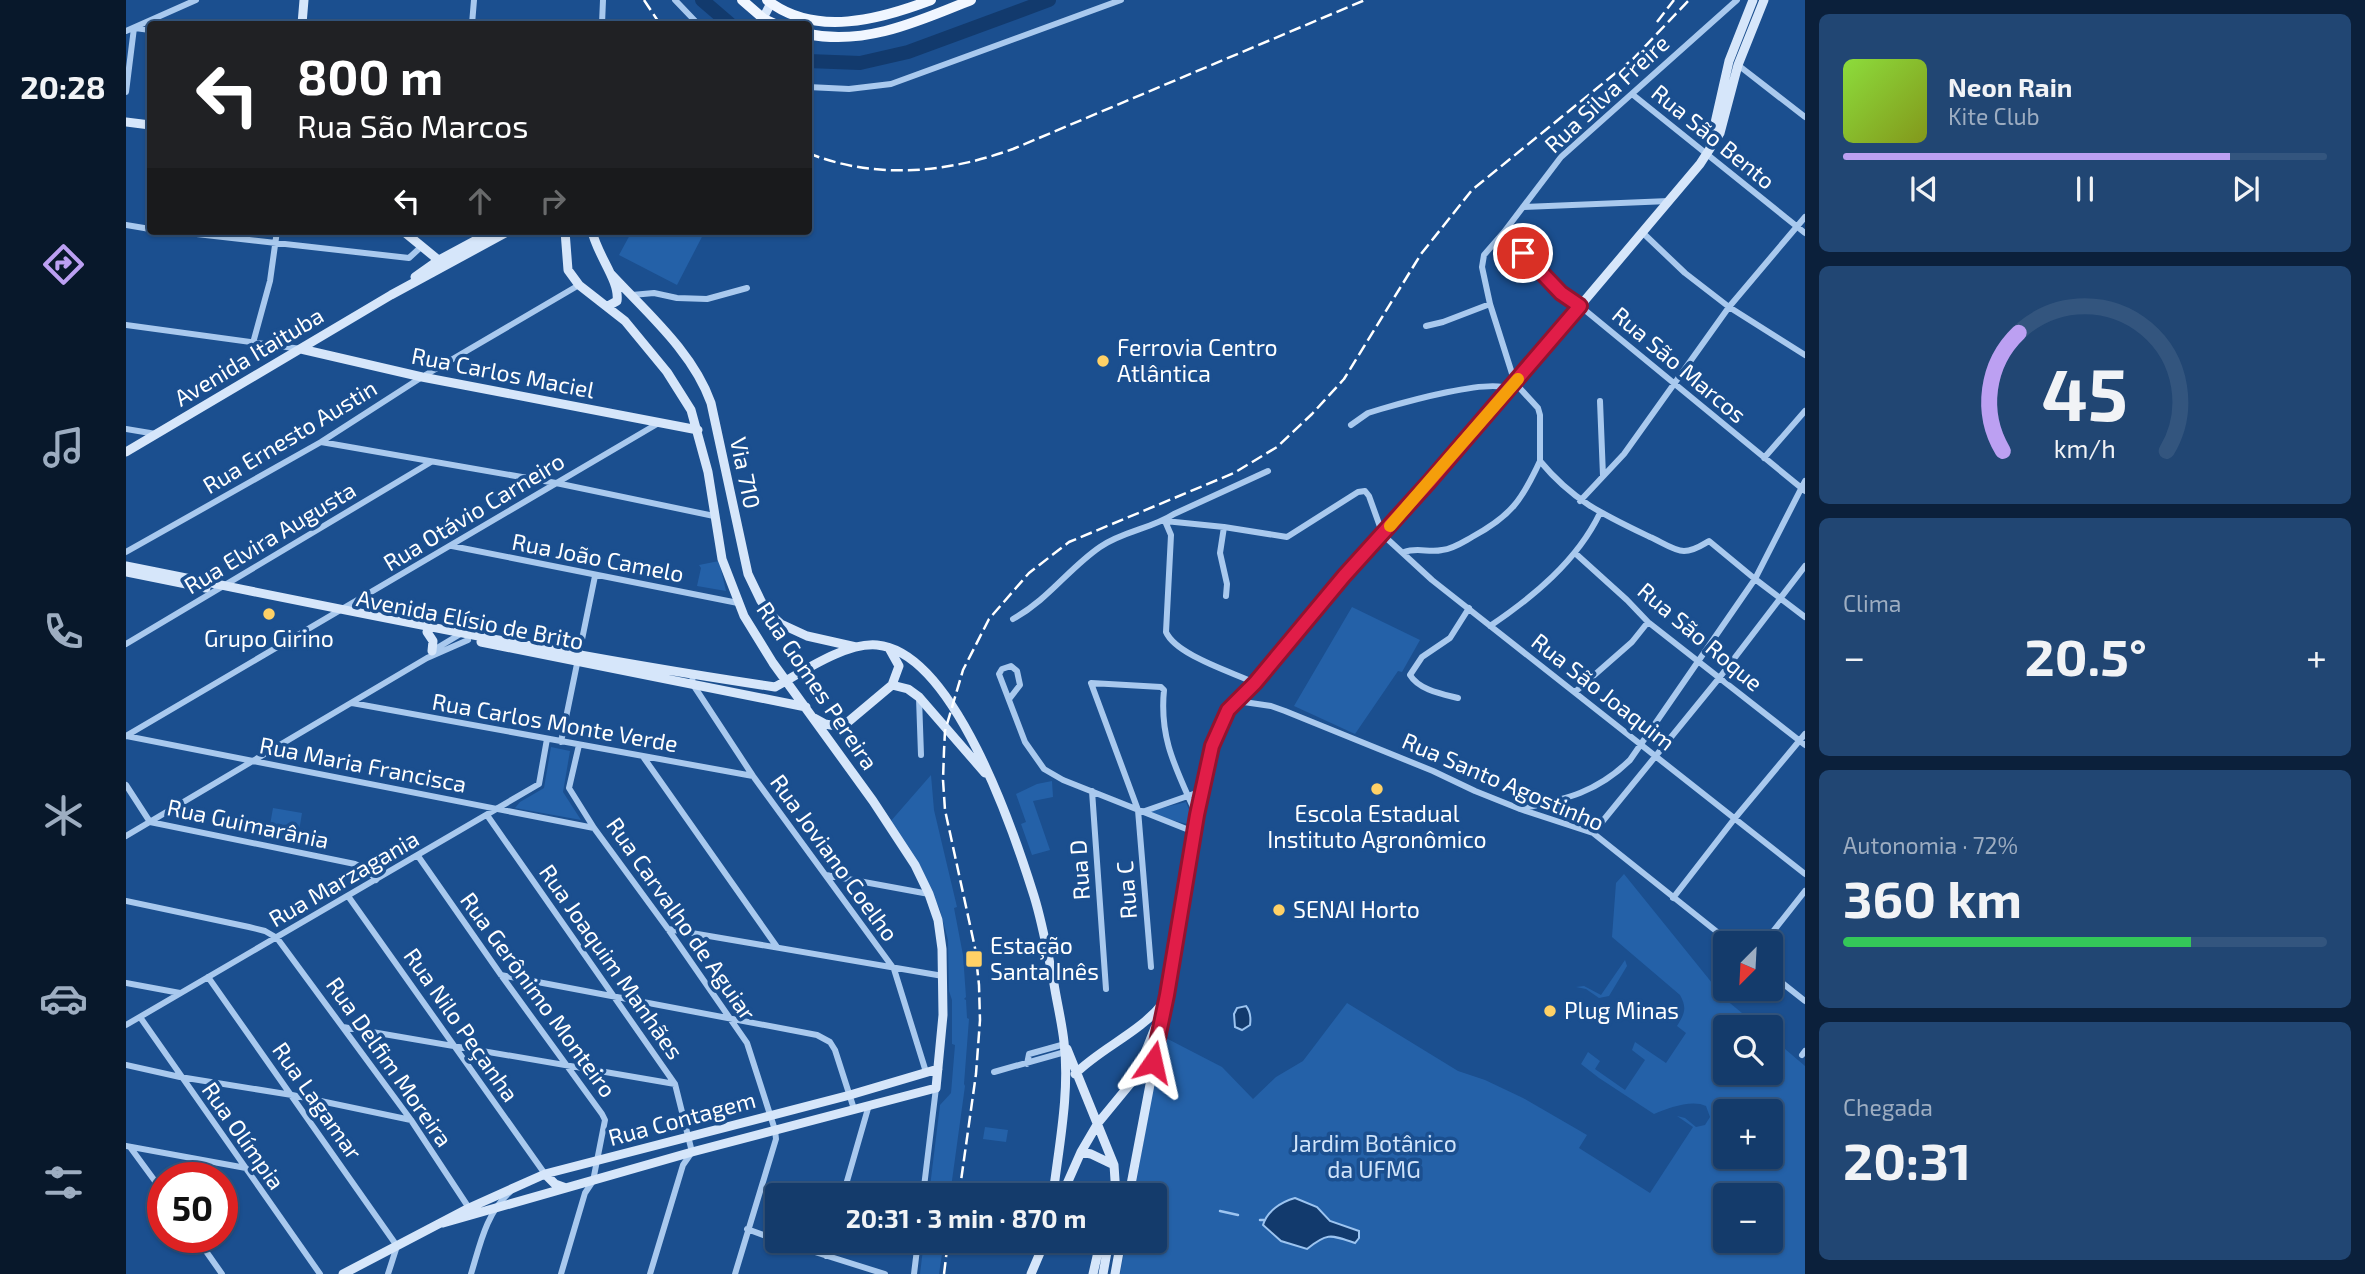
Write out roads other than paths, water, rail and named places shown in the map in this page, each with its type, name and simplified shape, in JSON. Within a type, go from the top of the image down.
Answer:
[{"type":"main road","points":[[302,21],[304,0]]},
{"type":"main road","points":[[742,0],[761,21]]},
{"type":"main road","points":[[762,21],[769,2],[813,19],[854,22],[884,17],[931,0]]},
{"type":"main road","points":[[812,35],[838,38],[873,35],[971,0]]},
{"type":"main road","points":[[1708,154],[1729,61],[1754,0]]},
{"type":"main road","points":[[1131,1183],[1197,815],[1212,746],[1228,710],[1255,683],[1344,576],[1512,386],[1708,154],[1720,133],[1738,65],[1764,0]]},
{"type":"main road","points":[[776,21],[782,9]]},
{"type":"main road","points":[[126,122],[147,125]]},
{"type":"main road","points":[[408,235],[442,263]]},
{"type":"main road","name":"Avenida Itaituba","points":[[126,452],[391,295],[487,235]]},
{"type":"main road","name":"Avenida Itaituba","points":[[442,263],[501,235]]},
{"type":"main road","points":[[565,235],[568,270],[579,285]]},
{"type":"main road","points":[[593,235],[618,297],[617,301],[608,306]]},
{"type":"main road","name":"Via 710","points":[[611,274],[683,354],[704,384],[711,403],[748,575],[761,601],[781,624],[807,636],[858,647]]},
{"type":"main road","name":"Rua Gomes Pereira","points":[[579,285],[625,321],[667,372],[691,411],[708,472],[722,559],[738,603],[786,681],[873,801],[915,865],[929,894],[939,927],[943,976],[942,1042],[936,1088]]},
{"type":"main road","name":"Rua Carlos Maciel","points":[[301,349],[422,377],[698,430]]},
{"type":"main road","name":"Avenida Elísio de Brito","points":[[126,566],[221,588]]},
{"type":"main road","name":"Avenida Elísio de Brito","points":[[126,572],[693,679],[806,707]]},
{"type":"main road","name":"Avenida Elísio de Brito","points":[[339,611],[427,632],[462,637]]},
{"type":"main road","points":[[427,632],[433,641],[429,655]]},
{"type":"main road","points":[[786,681],[814,664],[858,647],[874,645],[890,648],[918,662],[962,723],[991,779],[1035,898],[1065,1048],[1065,1084],[1054,1183]]},
{"type":"main road","points":[[836,750],[836,738],[842,727],[892,685],[900,666],[890,648]]},
{"type":"main road","name":"Avenida Elísio de Brito","points":[[693,679],[775,687],[786,681]]},
{"type":"main road","points":[[892,685],[908,689],[919,697],[991,779]]},
{"type":"main road","points":[[813,717],[825,724],[842,727]]},
{"type":"main road","points":[[1065,1084],[1091,1059],[1142,1026],[1165,1000]]},
{"type":"main road","points":[[1067,1183],[1098,1123],[1135,1079],[1165,1000]]},
{"type":"main road","points":[[1065,1048],[1080,1057],[1091,1059]]},
{"type":"main road","points":[[1065,1048],[1114,1164],[1115,1183]]},
{"type":"main road","name":"Rua Contagem","points":[[343,1274],[469,1208],[545,1174],[850,1095],[938,1069]]},
{"type":"main road","name":"Rua Contagem","points":[[443,1223],[692,1152],[936,1088]]},
{"type":"main road","points":[[1081,1152],[1114,1164]]},
{"type":"main road","points":[[575,1168],[574,1178],[579,1185]]},
{"type":"main road","points":[[545,1174],[555,1184],[567,1189]]},
{"type":"main road","points":[[1031,1274],[1040,1253]]},
{"type":"main road","points":[[1093,1274],[1098,1253]]},
{"type":"main road","points":[[1103,1274],[1106,1253]]},
{"type":"main road","points":[[1115,1274],[1119,1253]]},
{"type":"street","points":[[147,21],[196,0]]},
{"type":"street","points":[[472,21],[474,0]]},
{"type":"street","points":[[602,21],[603,0]]},
{"type":"street","points":[[675,0],[695,21]]},
{"type":"street","points":[[812,87],[849,89],[891,84],[1121,0]]},
{"type":"street","name":"Rua Silva Freire","points":[[1490,304],[1482,267],[1484,255],[1561,157],[1737,0]]},
{"type":"street","points":[[129,29],[147,21]]},
{"type":"street","points":[[129,29],[147,30]]},
{"type":"street","points":[[126,92],[129,29]]},
{"type":"street","points":[[1738,65],[1805,117]]},
{"type":"street","name":"Rua São Bento","points":[[1632,94],[1805,233]]},
{"type":"street","points":[[1523,207],[1669,201]]},
{"type":"street","points":[[1580,501],[1624,454],[1729,307],[1805,217]]},
{"type":"street","points":[[126,225],[147,228]]},
{"type":"street","name":"Rua São Marcos","points":[[1504,232],[1561,293],[1803,487]]},
{"type":"street","points":[[1643,233],[1685,273],[1729,307],[1805,355]]},
{"type":"street","points":[[203,235],[409,258],[422,246]]},
{"type":"street","points":[[253,343],[270,281],[277,235]]},
{"type":"street","name":"Rua Ernesto Austin","points":[[126,552],[321,442],[422,377],[579,285]]},
{"type":"street","points":[[631,295],[706,299],[747,288]]},
{"type":"street","points":[[644,309],[641,301],[647,294]]},
{"type":"street","points":[[1426,326],[1490,304],[1512,386]]},
{"type":"street","points":[[126,325],[301,349]]},
{"type":"street","points":[[1351,425],[1368,413],[1472,387],[1512,386],[1538,408],[1541,423],[1540,461],[1519,501],[1508,514],[1454,547],[1404,552]]},
{"type":"street","points":[[1600,401],[1603,476]]},
{"type":"street","points":[[1764,458],[1805,411]]},
{"type":"street","name":"Rua Otávio Carneiro","points":[[126,736],[657,424]]},
{"type":"street","points":[[126,429],[156,434]]},
{"type":"street","points":[[321,442],[556,483],[714,516]]},
{"type":"street","name":"Rua Elvira Augusta","points":[[126,644],[432,461]]},
{"type":"street","points":[[1540,461],[1580,501],[1600,513],[1682,551],[1693,550],[1709,541],[1805,617]]},
{"type":"street","points":[[1013,619],[1034,608],[1103,545],[1125,533],[1165,521],[1174,514],[1268,471]]},
{"type":"street","points":[[1520,809],[1588,791],[1612,778],[1630,760],[1755,579],[1803,487]]},
{"type":"street","points":[[1165,521],[1287,537],[1362,490],[1370,496],[1383,534]]},
{"type":"street","points":[[1490,626],[1518,608],[1576,552],[1600,513]]},
{"type":"street","points":[[1165,521],[1171,536],[1166,632],[1168,638],[1186,652],[1255,683]]},
{"type":"street","points":[[1224,527],[1220,553],[1227,584],[1226,596]]},
{"type":"street","name":"Rua São Joaquim","points":[[1383,534],[1432,580],[1805,874]]},
{"type":"street","name":"Rua João Camelo","points":[[452,546],[738,603]]},
{"type":"street","name":"Rua São Roque","points":[[1576,552],[1648,622],[1802,743]]},
{"type":"street","points":[[1593,833],[1720,677],[1805,566]]},
{"type":"street","points":[[561,742],[595,576]]},
{"type":"street","points":[[1458,698],[1437,693],[1414,681],[1410,675],[1422,657],[1450,638],[1469,608]]},
{"type":"street","points":[[1575,692],[1632,642],[1648,622]]},
{"type":"street","points":[[126,836],[462,637]]},
{"type":"street","points":[[429,655],[462,637]]},
{"type":"street","points":[[1010,698],[1020,685],[1017,671],[1011,666],[1002,669],[999,674],[1025,742],[1044,769],[1063,780],[1194,832]]},
{"type":"street","name":"Rua Joviano Coelho","points":[[693,679],[753,776],[894,969],[926,1072]]},
{"type":"street","name":"Rua C","points":[[1151,967],[1140,811],[1091,683],[1161,687],[1164,690],[1164,734],[1188,796]]},
{"type":"street","points":[[919,697],[921,755]]},
{"type":"street","name":"Rua Santo Agostinho","points":[[1236,701],[1285,710],[1520,809],[1593,833],[1716,931]]},
{"type":"street","name":"Rua Carlos Monte Verde","points":[[352,703],[753,776]]},
{"type":"street","points":[[1673,898],[1735,818],[1802,743],[1805,734]]},
{"type":"street","name":"Rua Maria Francisca","points":[[126,736],[594,828]]},
{"type":"street","name":"Rua Marzagania","points":[[126,1025],[539,784],[547,739]]},
{"type":"street","name":"Rua Carvalho de Aguiar","points":[[579,745],[569,788],[594,828],[730,1019],[751,1054],[775,1130]]},
{"type":"street","points":[[644,758],[777,947]]},
{"type":"street","name":"Rua Guimarânia","points":[[126,785],[150,822],[355,864],[367,869],[376,880]]},
{"type":"street","name":"Rua D","points":[[1092,791],[1106,989]]},
{"type":"street","points":[[1140,811],[1202,791]]},
{"type":"street","points":[[1188,796],[1197,815]]},
{"type":"street","name":"Rua Joaquim Manhães","points":[[487,815],[675,1084],[692,1152]]},
{"type":"street","name":"Rua Gerônimo Monteiro","points":[[418,856],[605,1120],[593,1181],[585,1193],[561,1274]]},
{"type":"street","points":[[826,875],[929,894]]},
{"type":"street","points":[[1773,931],[1805,891]]},
{"type":"street","name":"Rua Nilo Peçanha","points":[[348,897],[545,1174]]},
{"type":"street","points":[[126,901],[257,929],[278,938]]},
{"type":"street","points":[[668,929],[943,976]]},
{"type":"street","name":"Rua Delfim Moreira","points":[[278,938],[411,1120],[469,1208]]},
{"type":"street","points":[[501,975],[616,999],[817,1035],[830,1042],[835,1050],[854,1109]]},
{"type":"street","name":"Rua Lagamar","points":[[208,978],[397,1246]]},
{"type":"street","points":[[126,983],[180,993]]},
{"type":"street","points":[[1783,984],[1805,1001]]},
{"type":"street","name":"Rua Olímpia","points":[[139,1017],[320,1274]]},
{"type":"street","points":[[343,1027],[675,1084]]},
{"type":"street","points":[[994,1072],[1027,1064],[1029,1054],[1065,1048]]},
{"type":"street","points":[[126,1065],[411,1120]]},
{"type":"street","points":[[924,1183],[936,1088]]},
{"type":"street","points":[[847,1183],[869,1105]]},
{"type":"street","points":[[735,1274],[776,1139],[775,1130]]},
{"type":"street","points":[[128,1147],[246,1168]]},
{"type":"street","points":[[128,1147],[147,1171]]},
{"type":"street","points":[[650,1274],[683,1165],[692,1152]]},
{"type":"street","points":[[471,1274],[493,1210],[513,1189]]},
{"type":"street","points":[[747,1230],[765,1236]]},
{"type":"street","points":[[388,1274],[397,1246]]},
{"type":"street","points":[[207,1253],[222,1274]]},
{"type":"street","points":[[817,1253],[885,1274]]},
{"type":"street","points":[[914,1274],[917,1253]]},
{"type":"waterway","points":[[702,0],[726,21]]},
{"type":"waterway","points":[[812,61],[860,63],[908,52],[1049,0]]},
{"type":"waterway","points":[[1220,1211],[1238,1215]]},
{"type":"railway","points":[[644,0],[658,21]]},
{"type":"railway","points":[[812,154],[833,162],[885,170],[963,164],[1013,149],[1365,0]]},
{"type":"railway","points":[[1657,22],[1674,0]]},
{"type":"railway","points":[[961,1183],[976,1074],[980,1020],[979,985],[975,948],[945,810],[945,731],[963,670],[989,619],[1029,573],[1069,542],[1234,473],[1277,447],[1344,379],[1421,254],[1472,190],[1634,58],[1689,0]]},
{"type":"railway","points":[[944,1274],[947,1253]]},
{"type":"place","name":"Ferrovia Centro Atlântica","points":[[1103,361]]},
{"type":"place","name":"Grupo Girino","points":[[269,614]]},
{"type":"place","name":"Escola Estadual Instituto Agronômico","points":[[1377,789]]},
{"type":"place","name":"SENAI Horto","points":[[1279,910]]},
{"type":"place","name":"Estação Santa Inês","points":[[974,959]]},
{"type":"place","name":"Plug Minas","points":[[1550,1011]]},
{"type":"park label","name":"Jardim Botânico da UFMG","points":[[1374,1157]]}]
